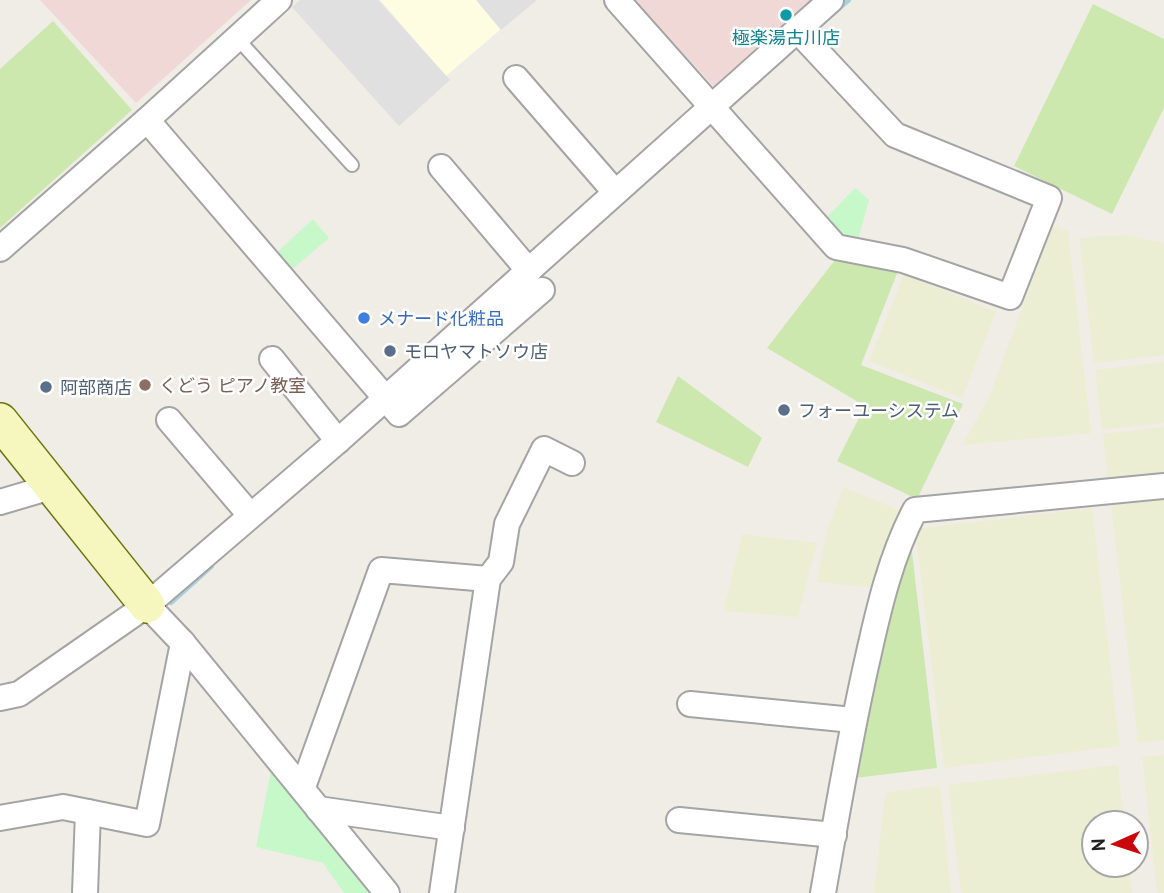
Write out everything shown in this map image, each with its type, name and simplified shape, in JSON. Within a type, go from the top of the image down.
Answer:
[{"type":"street","points":[[0,249],[279,0]]},
{"type":"street","points":[[617,0],[836,247],[903,260],[1010,297],[1049,198],[895,135],[797,30]]},
{"type":"street","points":[[0,698],[19,694],[147,605],[386,398],[535,281],[615,192],[831,0]]},
{"type":"street","points":[[516,79],[615,192]]},
{"type":"street","points":[[147,120],[386,398]]},
{"type":"street","points":[[441,167],[535,281]]},
{"type":"street","points":[[272,359],[338,441]]},
{"type":"street","points":[[169,420],[250,515]]},
{"type":"street","points":[[0,421],[147,605],[183,643],[387,893]]},
{"type":"street","points":[[442,893],[488,579],[501,562],[507,524],[544,449],[572,463]]},
{"type":"street","points":[[823,893],[853,720],[880,600],[904,531],[915,510],[1164,486]]},
{"type":"street","points":[[0,502],[51,487]]},
{"type":"street","points":[[303,788],[381,570],[488,579]]},
{"type":"street","points":[[0,818],[63,807],[147,824],[183,643]]},
{"type":"street","points":[[690,704],[853,720]]},
{"type":"street","points":[[318,809],[452,828]]},
{"type":"street","points":[[85,893],[88,812]]},
{"type":"street","points":[[679,820],[834,835]]},
{"type":"lane","points":[[236,37],[352,165]]},
{"type":"shaded area","points":[[40,0],[251,0],[136,103]]},
{"type":"shaded area","points":[[300,0],[378,0],[450,80],[399,126],[292,7]]},
{"type":"shaded area","points":[[380,0],[535,0],[446,76]]},
{"type":"shaded area","points":[[476,0],[537,0],[501,30]]},
{"type":"shaded area","points":[[634,0],[818,0],[718,91]]},
{"type":"shaded area","points":[[1052,226],[1068,231],[1091,433],[962,445],[989,397]]},
{"type":"shaded area","points":[[1125,235],[1164,243],[1164,355],[1094,363],[1079,239]]},
{"type":"shaded area","points":[[904,274],[996,312],[962,398],[869,361]]},
{"type":"shaded area","points":[[1164,362],[1164,423],[1102,430],[1095,370]]},
{"type":"shaded area","points":[[1164,427],[1164,478],[1108,485],[1103,434]]},
{"type":"shaded area","points":[[843,487],[904,512],[877,588],[816,582],[827,531]]},
{"type":"shaded area","points":[[1164,498],[1164,740],[1138,743],[1111,504]]},
{"type":"shaded area","points":[[1092,508],[1120,746],[944,768],[915,529]]},
{"type":"shaded area","points":[[742,534],[817,543],[798,617],[723,611]]},
{"type":"shaded area","points":[[1164,755],[1164,893],[1157,893],[1150,809],[1148,809],[1142,757]]},
{"type":"shaded area","points":[[1118,765],[1123,809],[1080,809],[1080,879],[1130,879],[1132,893],[961,893],[948,785]]},
{"type":"shaded area","points":[[940,785],[951,893],[874,893],[885,793]]},
{"type":"green space","points":[[1093,4],[1164,39],[1164,108],[1112,214],[1014,166]]},
{"type":"green space","points":[[53,21],[132,110],[0,228],[0,69]]},
{"type":"green space","points":[[855,188],[869,200],[857,243],[842,241],[824,220]]},
{"type":"green space","points":[[313,219],[329,238],[290,271],[275,254]]},
{"type":"green space","points":[[835,260],[868,260],[898,271],[861,365],[963,404],[917,499],[837,461],[865,406],[767,348]]},
{"type":"green space","points":[[678,376],[762,438],[748,467],[656,422]]},
{"type":"green space","points":[[911,543],[937,768],[855,778],[880,656]]},
{"type":"green space","points":[[272,765],[374,893],[344,893],[323,863],[256,847]]},
{"type":"waterway","points":[[835,11],[848,0]]},
{"type":"waterway","points":[[171,602],[211,566]]},
{"type":"place","name":"極楽湯古川店","points":[[786,15]]},
{"type":"place","name":"メナード化粧品","points":[[364,318]]},
{"type":"place","name":"モロヤマトソウ店","points":[[390,351]]},
{"type":"place","name":"くどう ピアノ教室","points":[[145,385]]},
{"type":"place","name":"阿部商店","points":[[46,387]]},
{"type":"place","name":"フォーユーシステム","points":[[784,410]]}]
